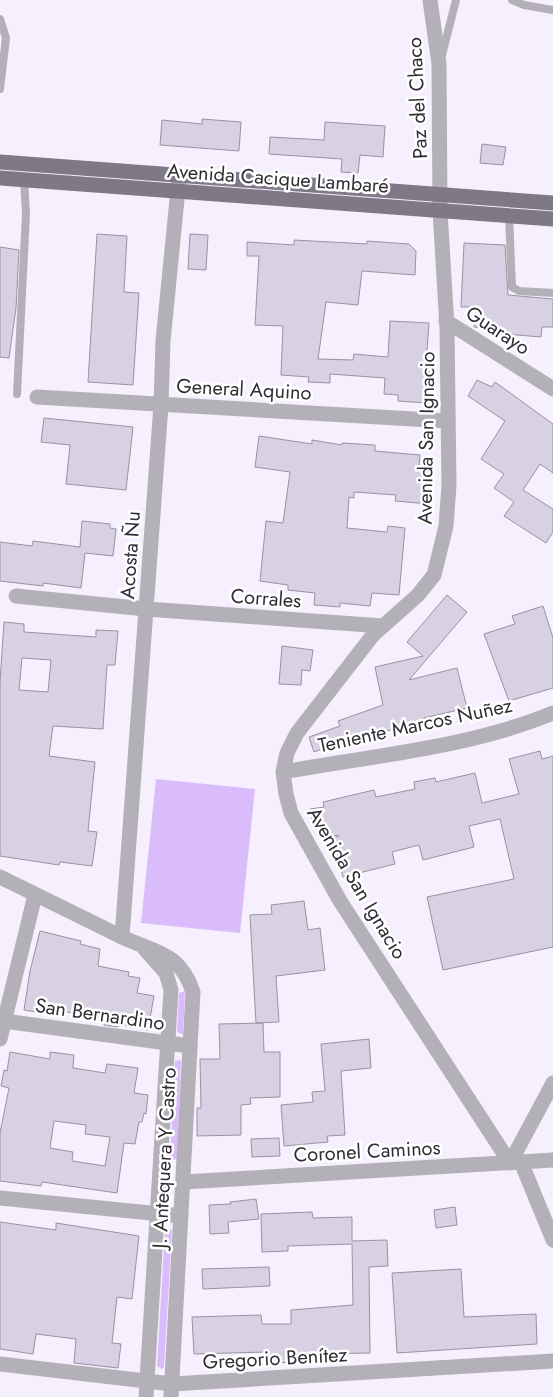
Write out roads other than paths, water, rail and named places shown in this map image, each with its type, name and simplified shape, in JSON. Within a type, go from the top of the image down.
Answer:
[{"type":"main road","name":"Avenida Cacique Lambaré","points":[[0,162],[553,203]]},
{"type":"main road","name":"Avenida Cacique Lambaré","points":[[0,178],[553,219]]},
{"type":"street","name":"Paz del Chaco","points":[[430,0],[439,64],[441,195]]},
{"type":"street","name":"Acosta Ñu","points":[[122,937],[161,405],[163,341],[179,175]]},
{"type":"street","name":"Avenida San Ignacio","points":[[441,195],[440,210],[446,320],[449,485],[446,526],[434,575],[418,595],[383,626],[297,732],[287,753],[283,772],[291,813],[340,901],[516,1162],[553,1240]]},
{"type":"street","name":"Guarayo","points":[[446,320],[553,389]]},
{"type":"street","name":"General Aquino","points":[[37,397],[448,421]]},
{"type":"street","name":"Corrales","points":[[16,596],[146,609],[383,626]]},
{"type":"street","name":"Teniente Marcos Nuñez","points":[[283,772],[475,738],[510,729],[553,713]]},
{"type":"street","name":"J. Antequera Y Castro","points":[[0,878],[144,948],[165,953],[180,965],[188,977],[193,992],[172,1390]]},
{"type":"street","points":[[0,1039],[35,895]]},
{"type":"street","name":"J. Antequera Y Castro","points":[[144,948],[170,981],[168,1043],[146,1397]]},
{"type":"street","name":"San Bernardino","points":[[4,1021],[190,1046]]},
{"type":"street","points":[[516,1162],[553,1083]]},
{"type":"street","name":"Coronel Caminos","points":[[183,1182],[553,1160]]},
{"type":"street","points":[[0,1198],[181,1216]]},
{"type":"street","name":"Gregorio Benítez","points":[[0,1364],[147,1381],[172,1390],[553,1362]]},
{"type":"lane","points":[[439,64],[456,0]]},
{"type":"lane","points":[[512,0],[524,5],[553,10]]},
{"type":"lane","points":[[0,19],[6,38],[0,89]]},
{"type":"lane","points":[[17,394],[26,214],[24,179]]},
{"type":"lane","points":[[510,216],[512,287],[519,291],[553,294]]}]
